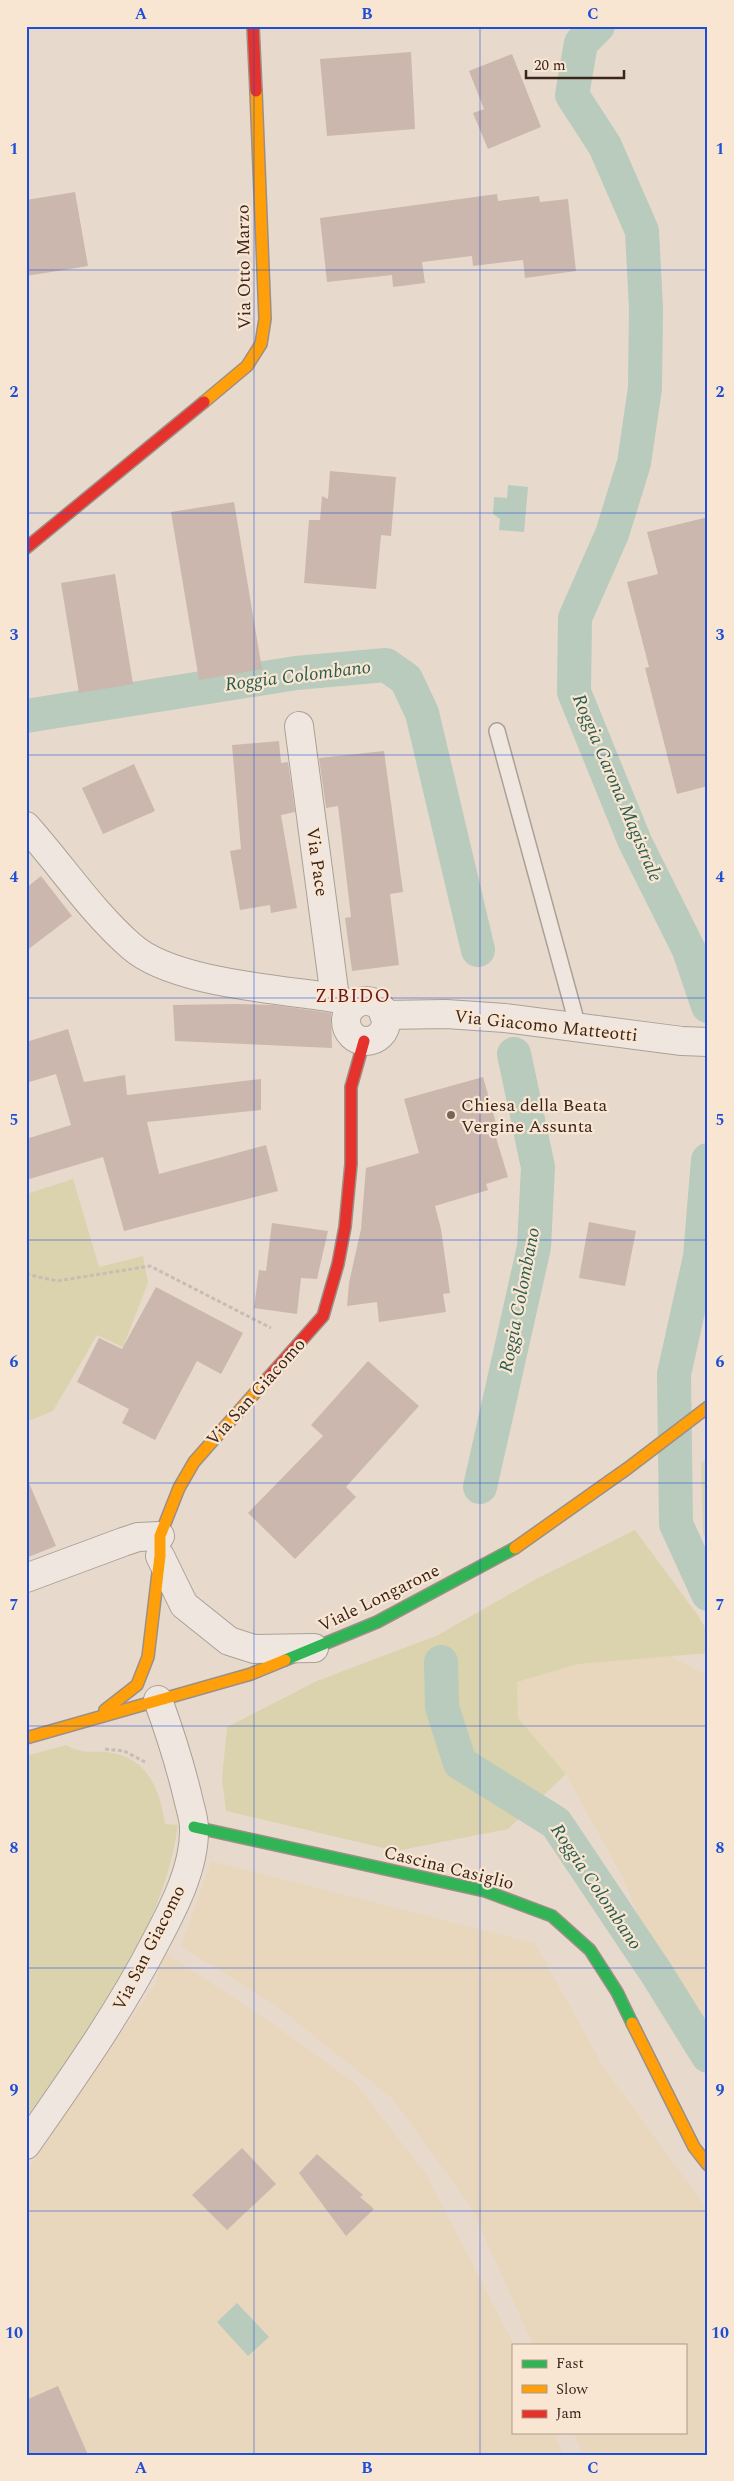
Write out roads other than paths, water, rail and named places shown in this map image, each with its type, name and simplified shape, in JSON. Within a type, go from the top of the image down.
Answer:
[{"type":"street","name":"Via Otto Marzo","points":[[26,548],[247,366],[262,344],[265,319],[253,26]]},
{"type":"street","name":"Via Pace","points":[[299,726],[344,1002]]},
{"type":"street","points":[[26,826],[131,947],[152,961],[178,972],[212,979],[344,1002],[374,1003],[384,1015],[386,1022],[381,1034],[370,1041],[357,1039],[348,1030],[344,1002]]},
{"type":"street","name":"Via Giacomo Matteotti","points":[[384,1015],[446,1014],[695,1041]]},
{"type":"street","name":"Via San Giacomo","points":[[95,1718],[136,1685],[148,1657],[160,1546],[180,1488],[194,1462],[323,1316],[340,1255],[345,1227],[351,1164],[352,1087],[364,1041]]},
{"type":"street","name":"Viale Longarone","points":[[26,1738],[71,1727],[95,1718],[251,1674],[377,1622],[507,1553],[628,1468],[706,1409]]},
{"type":"street","points":[[26,1578],[138,1537],[160,1546],[184,1605],[229,1641],[254,1649],[316,1648]]},
{"type":"street","name":"Via San Giacomo","points":[[26,2145],[83,2064],[134,1985],[170,1915],[182,1886],[189,1861],[194,1827],[178,1756],[158,1700]]},
{"type":"street","name":"Cascina Casiglio","points":[[194,1827],[259,1843],[485,1891],[552,1916],[590,1950],[617,1992],[694,2147],[708,2165]]},
{"type":"lane","points":[[497,731],[578,1027]]},
{"type":"waterway","name":"Roggia Carona Magistrale","points":[[598,26],[581,43],[572,95],[605,146],[642,231],[646,308],[645,388],[634,463],[612,534],[575,618],[574,692],[635,842],[689,950],[708,1006]]},
{"type":"waterway","name":"Roggia Colombano","points":[[26,716],[296,673],[386,665],[406,679],[422,713],[478,950]]},
{"type":"waterway","name":"Roggia Colombano","points":[[480,1487],[534,1247],[538,1167],[514,1054]]},
{"type":"waterway","name":"Roggia Carona Magistrale","points":[[708,1160],[700,1257],[674,1374],[676,1524],[708,1594]]},
{"type":"waterway","name":"Roggia Colombano","points":[[441,1662],[442,1707],[460,1763],[556,1823],[657,1974],[708,2056]]},
{"type":"place","name":"Chiesa della Beata Vergine Assunta","points":[[451,1115]]},
{"type":"district","name":"ZIBIDO","points":[[353,996]]}]
